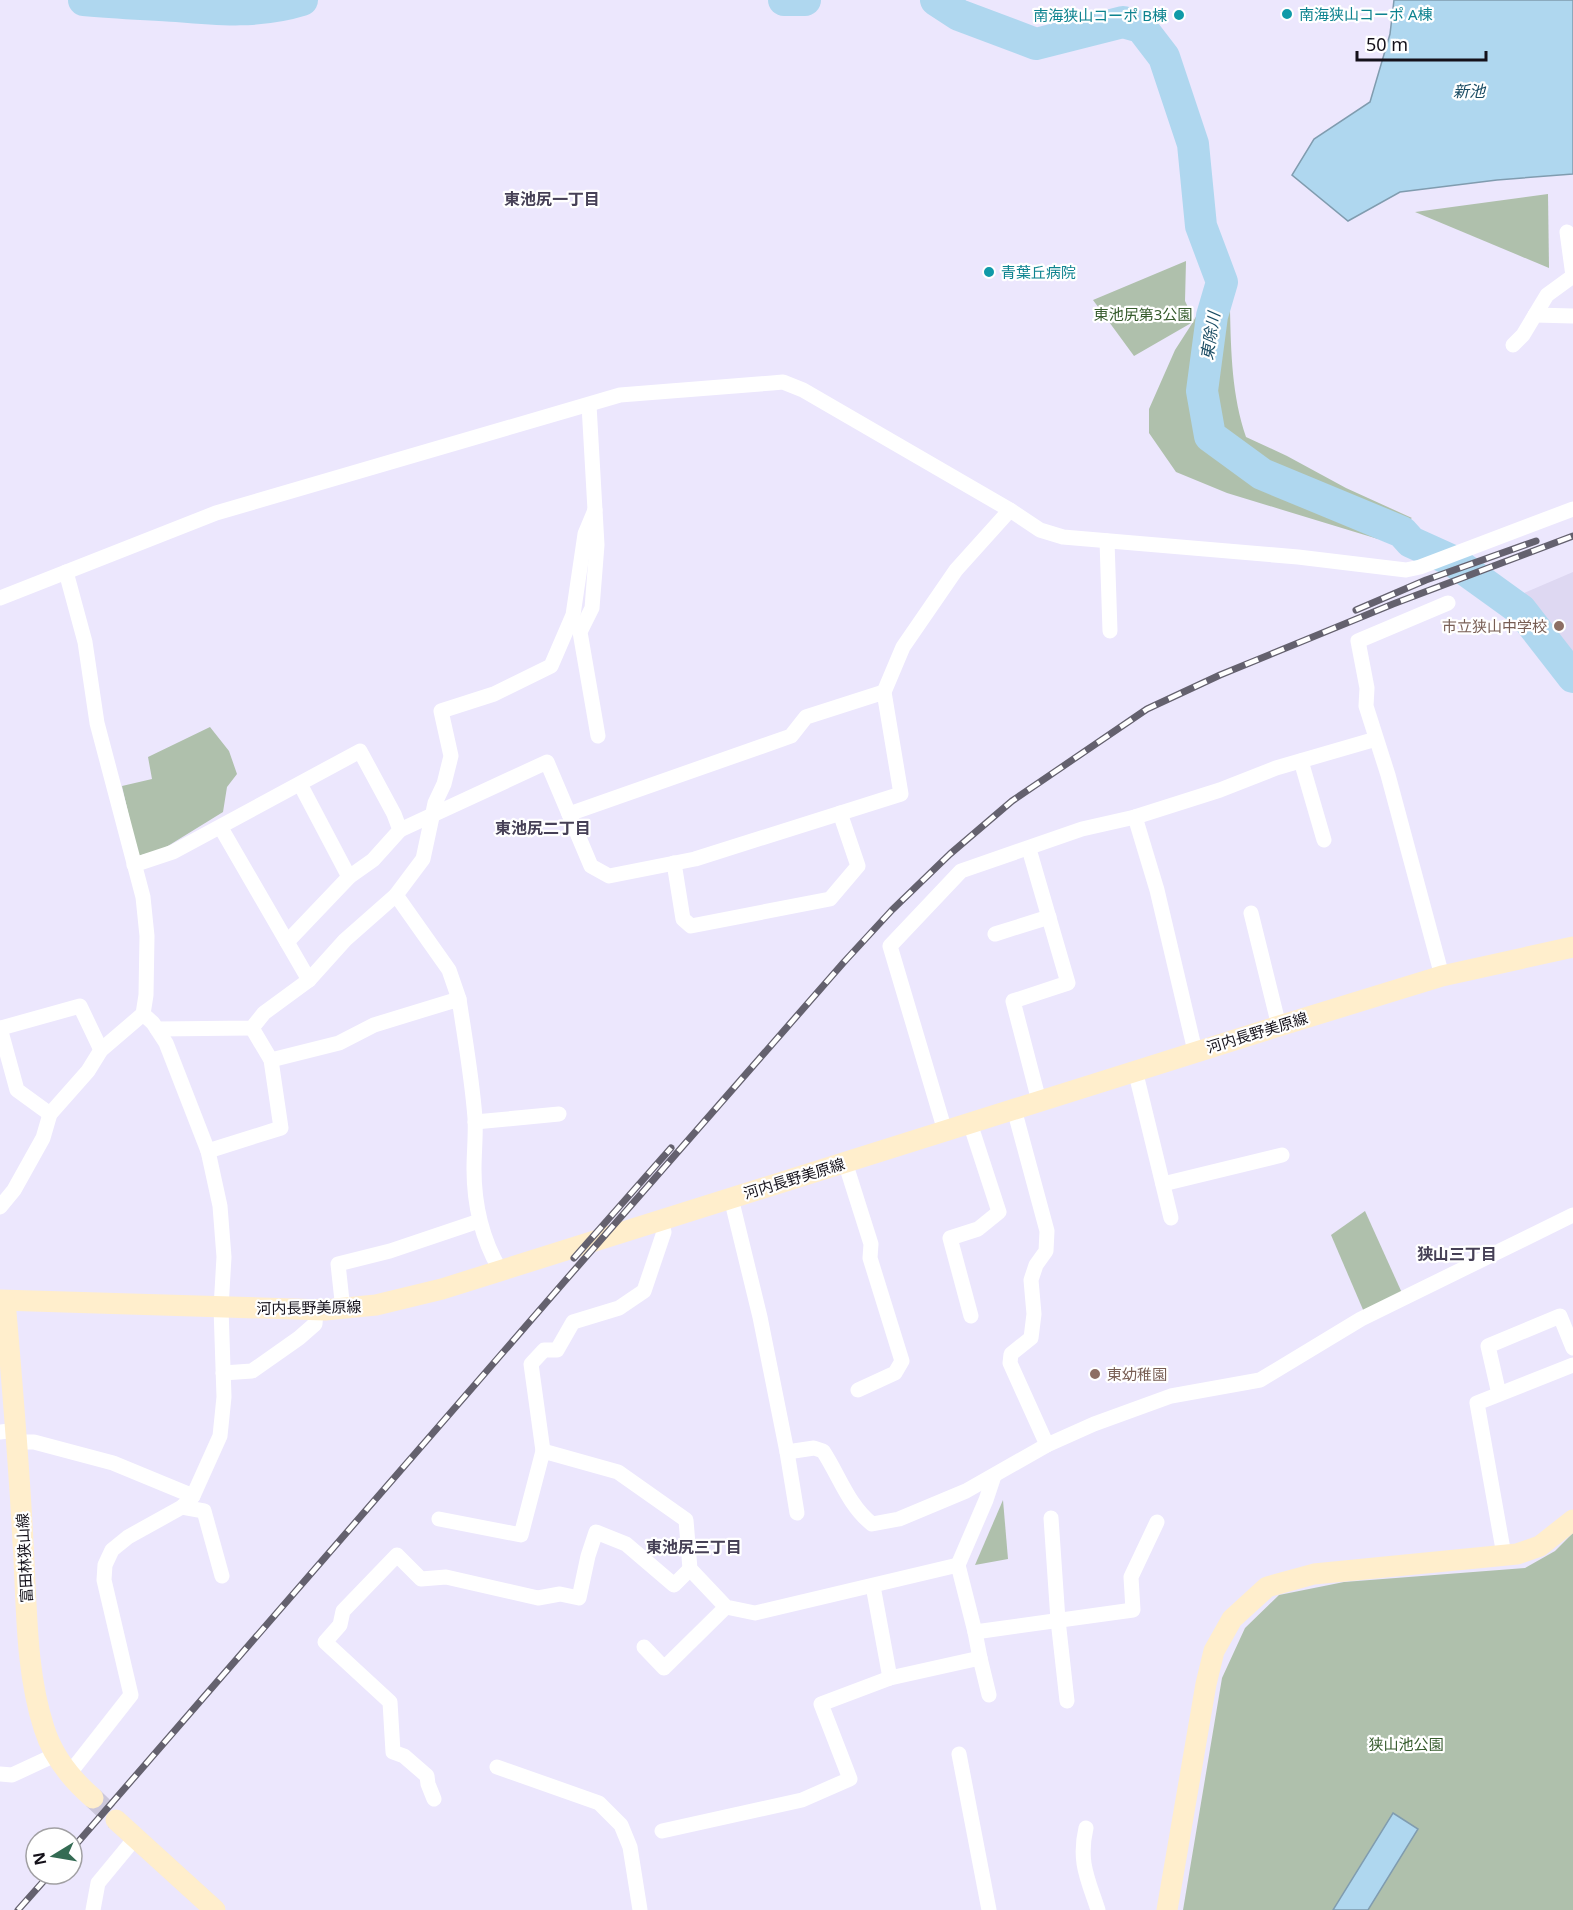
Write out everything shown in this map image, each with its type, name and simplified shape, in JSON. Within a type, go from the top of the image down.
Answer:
[{"type":"main road","name":"河内長野美原線","points":[[3,1301],[316,1310],[343,1310],[376,1305],[500,1270],[1195,1051],[1442,976],[1573,947]]},
{"type":"main road","name":"富田林狭山線","points":[[3,1301],[11,1435],[30,1656],[38,1705],[44,1730],[55,1755],[74,1781],[93,1798]]},
{"type":"main road","points":[[1167,1910],[1206,1684],[1214,1651],[1232,1619],[1267,1587],[1314,1574],[1517,1554],[1540,1546],[1573,1520]]},
{"type":"main road","points":[[116,1820],[215,1910]]},
{"type":"street","points":[[1513,345],[1523,335],[1547,295],[1573,276],[1567,232]]},
{"type":"street","points":[[1535,315],[1573,316]]},
{"type":"street","points":[[0,598],[216,513],[628,394],[783,382],[803,390],[1010,510],[1040,530],[1051,534],[1298,557],[1406,570],[1429,564],[1573,508]]},
{"type":"street","points":[[589,405],[597,546],[592,608],[580,632],[598,736]]},
{"type":"street","points":[[252,1028],[264,1013],[309,980],[345,940],[396,895],[423,859],[435,803],[444,783],[451,756],[441,711],[494,694],[551,666],[573,615],[585,534],[595,510]]},
{"type":"street","points":[[287,942],[349,877],[373,860],[400,830],[547,762],[591,866],[609,876],[695,859],[901,794],[884,692],[903,647],[956,570],[1010,510]]},
{"type":"street","points":[[1107,541],[1110,631]]},
{"type":"street","points":[[0,1207],[14,1190],[43,1138],[50,1114],[88,1071],[101,1050],[143,1014],[146,995],[147,936],[143,897],[97,723],[85,642],[66,572]]},
{"type":"street","points":[[1442,976],[1366,706],[1367,688],[1358,641],[1448,603]]},
{"type":"street","points":[[569,814],[791,736],[806,717],[884,692]]},
{"type":"street","points":[[945,1131],[890,946],[961,871],[1082,829],[1135,817],[1220,790],[1266,772],[1376,739]]},
{"type":"street","points":[[134,865],[172,852],[221,828],[360,751],[374,774],[400,830]]},
{"type":"street","points":[[1301,761],[1324,840]]},
{"type":"street","points":[[300,784],[349,877]]},
{"type":"street","points":[[674,863],[683,919],[691,926],[830,899],[858,866],[840,813]]},
{"type":"street","points":[[1135,817],[1157,890],[1195,1051]]},
{"type":"street","points":[[221,828],[309,980]]},
{"type":"street","points":[[1029,849],[1068,983],[1013,1001],[1039,1101]]},
{"type":"street","points":[[396,895],[449,970],[459,999],[472,1083],[475,1122],[474,1172],[479,1221],[489,1252],[500,1270]]},
{"type":"street","points":[[1251,913],[1279,1026]]},
{"type":"street","points":[[995,934],[1049,917]]},
{"type":"street","points":[[271,1060],[339,1043],[374,1025],[459,999]]},
{"type":"street","points":[[50,1114],[16,1090],[1,1028],[80,1006],[101,1050]]},
{"type":"street","points":[[69,1774],[131,1695],[104,1580],[105,1564],[112,1550],[128,1537],[188,1502],[220,1436],[224,1397],[221,1308],[224,1257],[221,1216],[208,1151],[166,1043],[143,1014]]},
{"type":"street","points":[[157,1029],[252,1028]]},
{"type":"street","points":[[208,1151],[281,1128],[271,1060],[252,1028]]},
{"type":"street","points":[[1135,1070],[1171,1218]]},
{"type":"street","points":[[1014,1109],[1047,1231],[1047,1251],[1036,1265],[1031,1281],[1034,1314],[1030,1338],[1011,1354],[1010,1363],[1047,1445]]},
{"type":"street","points":[[475,1122],[560,1114]]},
{"type":"street","points":[[970,1123],[999,1212],[978,1229],[950,1238],[971,1317]]},
{"type":"street","points":[[1163,1185],[1282,1155]]},
{"type":"street","points":[[845,1162],[871,1244],[870,1258],[902,1361],[896,1373],[858,1389]]},
{"type":"street","points":[[731,1198],[760,1317],[797,1513]]},
{"type":"street","points":[[787,1452],[814,1448],[823,1451],[846,1493],[862,1516],[872,1524],[899,1519],[966,1491],[1047,1445],[1094,1424],[1171,1396],[1260,1380],[1361,1319],[1573,1215]]},
{"type":"street","points":[[439,1519],[521,1535],[543,1451],[531,1364],[544,1350],[557,1350],[573,1322],[619,1308],[644,1291],[664,1232],[661,1220]]},
{"type":"street","points":[[343,1310],[338,1264],[390,1251],[479,1221]]},
{"type":"street","points":[[223,1373],[252,1371],[315,1324],[316,1310]]},
{"type":"street","points":[[1499,1394],[1488,1346],[1560,1316],[1573,1348]]},
{"type":"street","points":[[1504,1556],[1477,1403],[1573,1365]]},
{"type":"street","points":[[11,1435],[113,1463],[204,1511],[222,1576]]},
{"type":"street","points":[[543,1451],[618,1472],[686,1520],[690,1569],[726,1607],[755,1613],[958,1565]]},
{"type":"street","points":[[989,1695],[958,1565],[994,1476]]},
{"type":"street","points":[[1051,1518],[1058,1620],[1067,1701]]},
{"type":"street","points":[[975,1632],[1133,1610],[1131,1577],[1157,1522]]},
{"type":"street","points":[[435,1799],[427,1776],[404,1756],[393,1752],[390,1702],[325,1642],[340,1625],[343,1611],[397,1555],[421,1580],[446,1577],[538,1598],[560,1594],[579,1598],[596,1532],[626,1544],[674,1585],[690,1569]]},
{"type":"street","points":[[873,1586],[890,1677]]},
{"type":"street","points":[[644,1647],[664,1668],[726,1607]]},
{"type":"street","points":[[662,1831],[802,1800],[850,1779],[821,1704],[890,1677],[980,1658]]},
{"type":"street","points":[[959,1754],[989,1910]]},
{"type":"street","points":[[0,1774],[12,1774],[55,1755]]},
{"type":"street","points":[[497,1767],[599,1803],[621,1825],[630,1846],[640,1910]]},
{"type":"street","points":[[1086,1828],[1083,1841],[1083,1867],[1098,1910]]},
{"type":"street","points":[[93,1910],[98,1883],[136,1837]]},
{"type":"shaded area","name":"市立狭山中学校","points":[[1573,572],[1573,657],[1517,596]]},
{"type":"green space","points":[[1548,194],[1549,268],[1415,212]]},
{"type":"green space","name":"東池尻第3公園","points":[[1186,261],[1185,301],[1194,320],[1205,301],[1230,310],[1235,390],[1246,437],[1346,488],[1412,518],[1378,539],[1227,493],[1176,472],[1149,433],[1149,409],[1175,350],[1193,322],[1134,356],[1093,300]]},
{"type":"green space","points":[[210,727],[229,751],[237,774],[227,787],[223,812],[163,849],[138,856],[122,786],[152,779],[148,757]]},
{"type":"green space","points":[[1365,1211],[1402,1293],[1364,1312],[1331,1235]]},
{"type":"green space","points":[[1003,1500],[1008,1559],[975,1565]]},
{"type":"green space","name":"狭山池公園","points":[[1573,1533],[1573,1910],[1183,1910],[1222,1678],[1245,1628],[1279,1595],[1344,1582],[1525,1568],[1555,1551]]},
{"type":"water","name":"新池","points":[[1394,0],[1573,0],[1573,174],[1497,180],[1400,192],[1348,221],[1292,175],[1314,139],[1370,102],[1390,34]]},
{"type":"water","points":[[1393,1813],[1418,1829],[1368,1910],[1333,1910]]},
{"type":"waterway","name":"東除川","points":[[84,0],[209,9],[255,9],[302,0]]},
{"type":"waterway","name":"東除川","points":[[784,0],[805,0]]},
{"type":"waterway","name":"東除川","points":[[936,0],[959,15],[1036,44],[1123,22],[1141,27],[1164,57],[1193,144],[1201,226],[1222,282],[1212,316],[1202,391],[1210,436],[1262,474],[1402,532],[1411,542],[1453,561],[1521,610],[1573,677]]},
{"type":"tunnel","points":[[93,1798],[116,1820]]},
{"type":"railway","points":[[84,1835],[844,962],[892,910],[950,854],[1012,801],[1147,709],[1220,675],[1393,604],[1573,536]]},
{"type":"railway","points":[[1356,610],[1426,580],[1536,541]]},
{"type":"railway","points":[[574,1258],[671,1148]]},
{"type":"railway","points":[[18,1910],[39,1886]]},
{"type":"place","name":"南海狭山コーポ A棟","points":[[1287,14]]},
{"type":"place","name":"南海狭山コーポ B棟","points":[[1179,15]]},
{"type":"place","name":"青葉丘病院","points":[[989,272]]},
{"type":"place","name":"市立狭山中学校","points":[[1559,626]]},
{"type":"place","name":"東幼稚園","points":[[1095,1374]]},
{"type":"district","name":"東池尻一丁目","points":[[552,199]]},
{"type":"district","name":"東池尻二丁目","points":[[543,828]]},
{"type":"district","name":"狭山三丁目","points":[[1457,1254]]},
{"type":"district","name":"東池尻三丁目","points":[[694,1547]]}]
